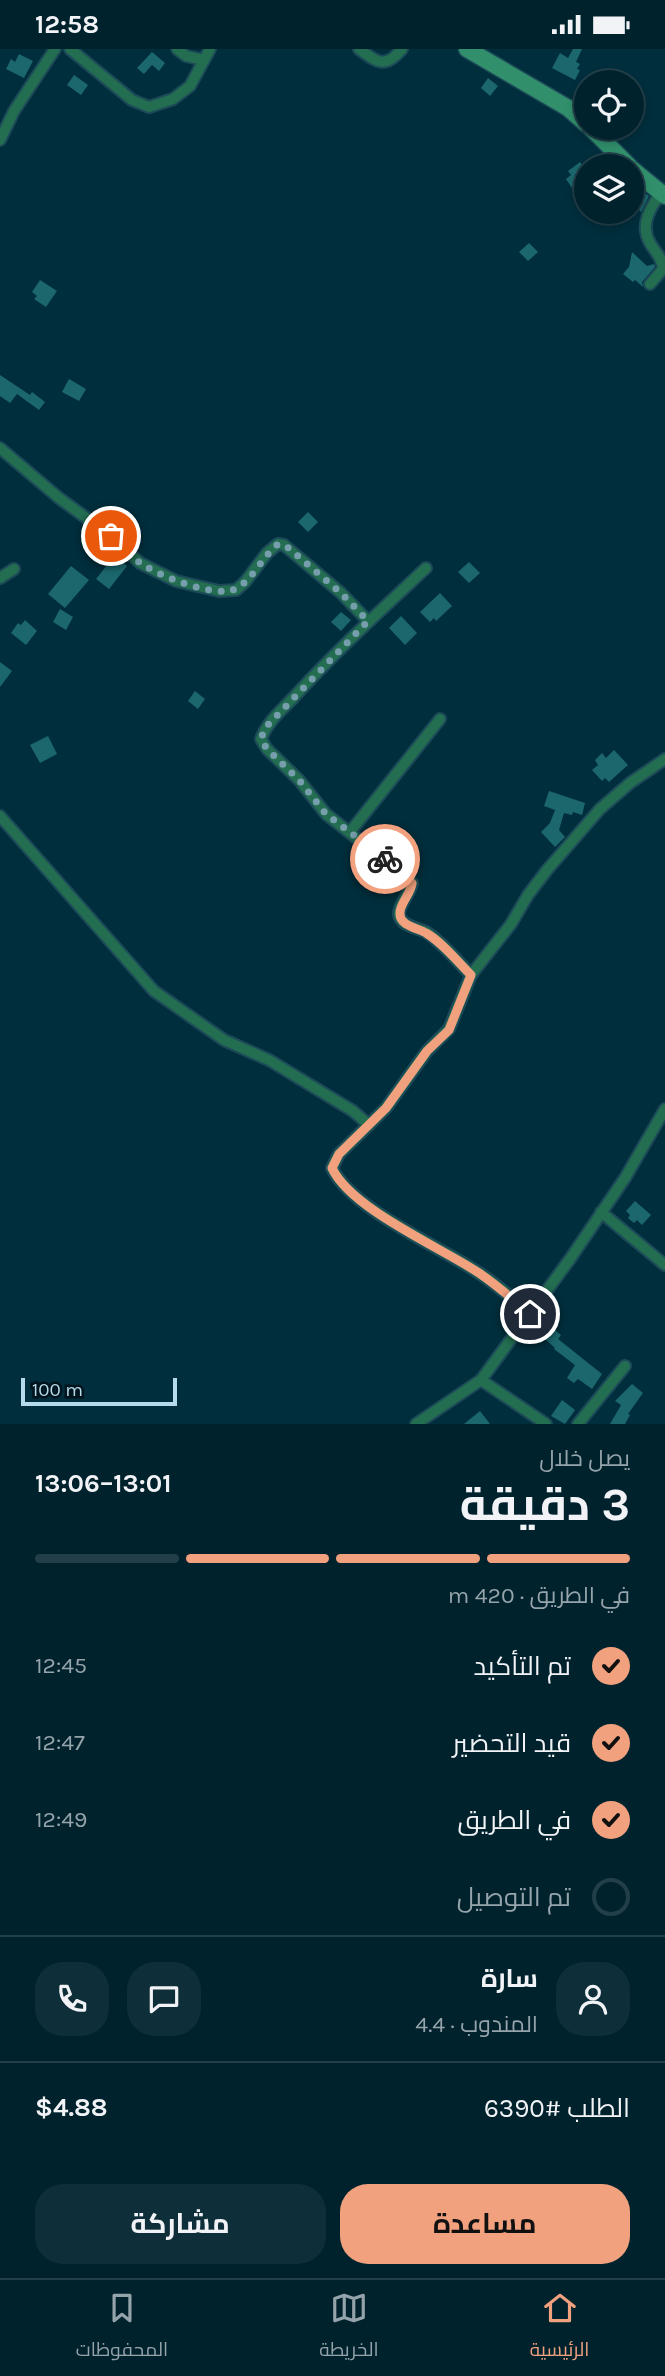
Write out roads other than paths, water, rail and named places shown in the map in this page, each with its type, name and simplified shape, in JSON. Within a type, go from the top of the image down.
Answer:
[{"type":"street","points":[[0,140],[14,111],[55,49]]},
{"type":"street","points":[[70,49],[132,100],[149,107],[162,104],[182,93],[195,80],[210,49]]},
{"type":"street","points":[[177,49],[186,56],[204,60]]},
{"type":"street","points":[[359,49],[375,61],[384,63],[392,60],[402,49]]},
{"type":"street","points":[[467,49],[558,102],[574,115]]},
{"type":"street","points":[[602,140],[615,154]]},
{"type":"street","points":[[644,177],[664,192],[646,219],[644,229],[662,260],[663,268],[650,284]]},
{"type":"street","points":[[0,448],[58,498],[111,536],[140,563],[176,581],[219,591],[236,590],[267,553],[278,544],[285,545],[341,593],[368,621]]},
{"type":"street","points":[[426,568],[368,621],[265,728],[261,739],[326,814],[412,883],[399,912],[400,918],[406,924],[426,933],[471,975]]},
{"type":"street","points":[[0,578],[13,569]]},
{"type":"street","points":[[349,832],[440,719]]},
{"type":"street","points":[[530,1314],[480,1273],[401,1228],[372,1208],[338,1179],[332,1168],[339,1154],[386,1108],[427,1051],[449,1030],[471,975],[511,924],[528,895],[600,809],[630,783],[665,759]]},
{"type":"street","points":[[0,816],[154,991],[224,1040],[269,1060],[353,1111],[369,1125]]},
{"type":"street","points":[[416,1424],[481,1380],[570,1259],[625,1178],[665,1109]]},
{"type":"street","points":[[601,1212],[665,1265]]},
{"type":"street","points":[[578,1424],[625,1366]]},
{"type":"street","points":[[481,1380],[546,1424]]}]
